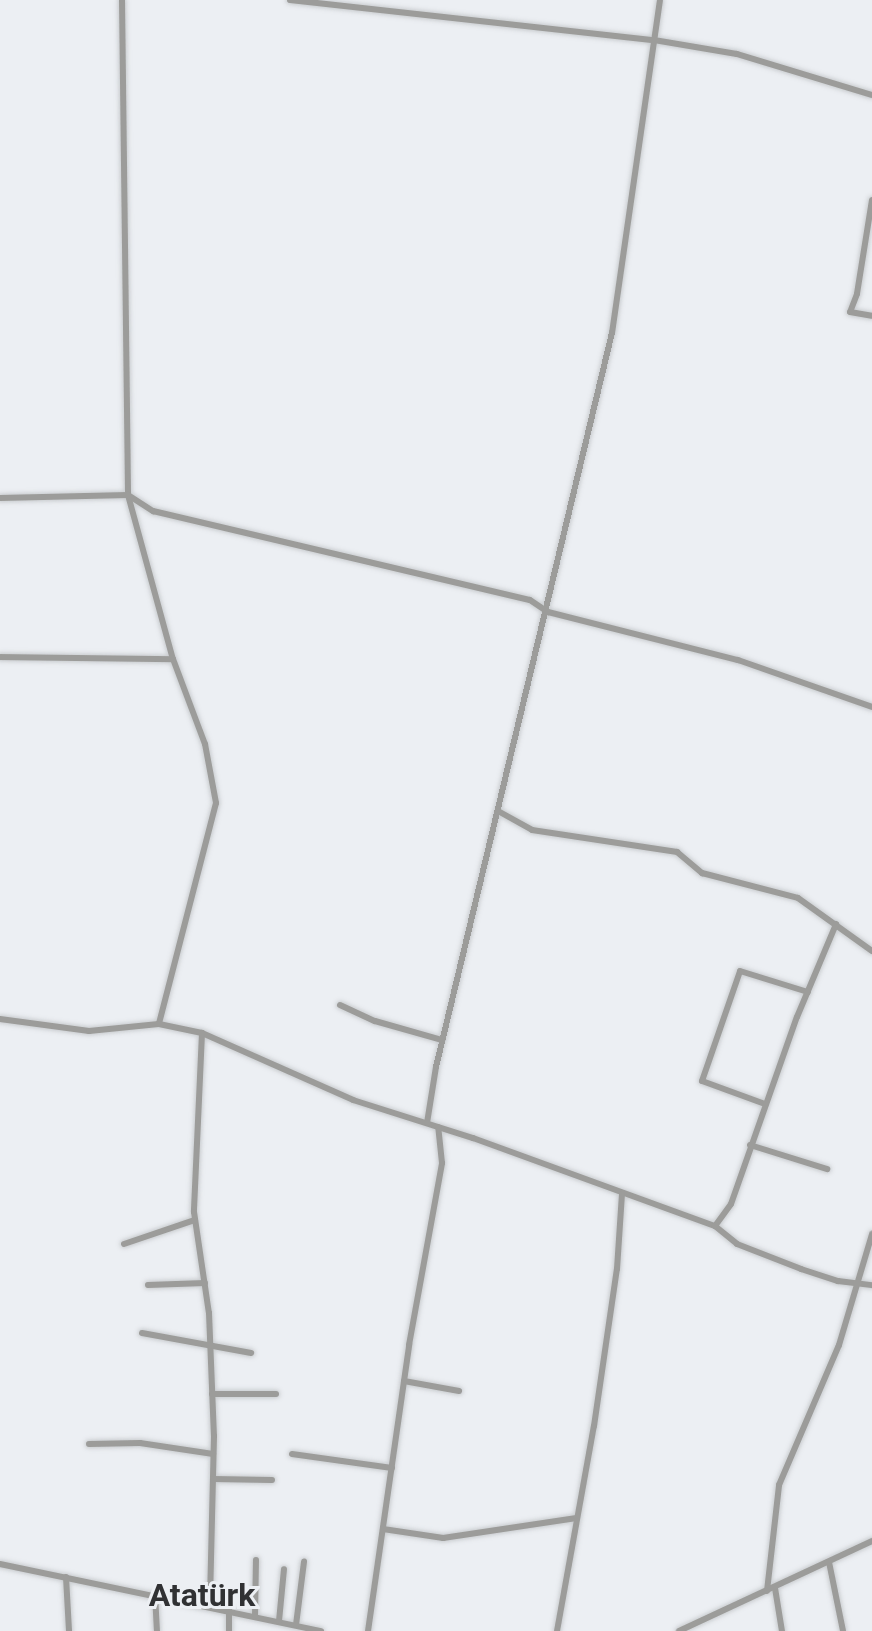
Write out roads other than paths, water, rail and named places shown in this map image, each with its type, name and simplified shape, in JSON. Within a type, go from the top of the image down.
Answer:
[{"type":"street","points":[[122,0],[128,495],[173,659],[205,744],[216,803],[159,1024]]},
{"type":"street","points":[[290,0],[654,40],[737,54],[872,95]]},
{"type":"street","points":[[427,1123],[442,1040],[548,612],[612,333],[660,0]]},
{"type":"street","points":[[872,200],[857,294],[850,312],[872,316]]},
{"type":"street","points":[[0,498],[128,495],[153,511],[530,600],[548,612],[738,660],[872,707]]},
{"type":"street","points":[[0,657],[173,659]]},
{"type":"street","points":[[498,811],[532,830],[677,852],[702,873],[798,898],[872,951]]},
{"type":"street","points":[[715,1226],[731,1204],[765,1104],[836,924]]},
{"type":"street","points":[[765,1104],[702,1081],[740,971],[808,992]]},
{"type":"street","points":[[340,1004],[375,1021],[442,1040]]},
{"type":"street","points":[[0,1019],[89,1031],[159,1024],[202,1033],[353,1100],[427,1123],[715,1226],[737,1244],[826,1277],[872,1285]]},
{"type":"street","points":[[202,1033],[195,1220],[205,1283],[212,1394],[210,1605]]},
{"type":"street","points":[[368,1631],[404,1381],[442,1163],[438,1127]]},
{"type":"street","points":[[750,1145],[827,1169]]},
{"type":"street","points":[[557,1631],[617,1269],[622,1194]]},
{"type":"street","points":[[124,1244],[195,1220]]},
{"type":"street","points":[[767,1591],[779,1485],[839,1345],[872,1234]]},
{"type":"street","points":[[148,1285],[205,1283]]},
{"type":"street","points":[[142,1333],[210,1343],[251,1353]]},
{"type":"street","points":[[404,1381],[459,1391]]},
{"type":"street","points":[[212,1394],[276,1394]]},
{"type":"street","points":[[89,1444],[140,1443],[213,1454]]},
{"type":"street","points":[[292,1454],[392,1468]]},
{"type":"street","points":[[213,1479],[272,1480]]},
{"type":"street","points":[[383,1529],[443,1538],[577,1518]]},
{"type":"street","points":[[680,1631],[872,1541]]},
{"type":"street","points":[[255,1616],[256,1560]]},
{"type":"street","points":[[296,1625],[304,1562]]},
{"type":"street","points":[[829,1562],[843,1631]]},
{"type":"street","points":[[0,1564],[210,1605],[321,1631]]},
{"type":"street","points":[[279,1621],[284,1569]]},
{"type":"street","points":[[66,1577],[69,1631]]},
{"type":"street","points":[[775,1588],[782,1631]]},
{"type":"street","points":[[155,1594],[157,1631]]},
{"type":"street","points":[[229,1610],[229,1631]]},
{"type":"district","name":"Atatürk","points":[[202,1595]]}]
